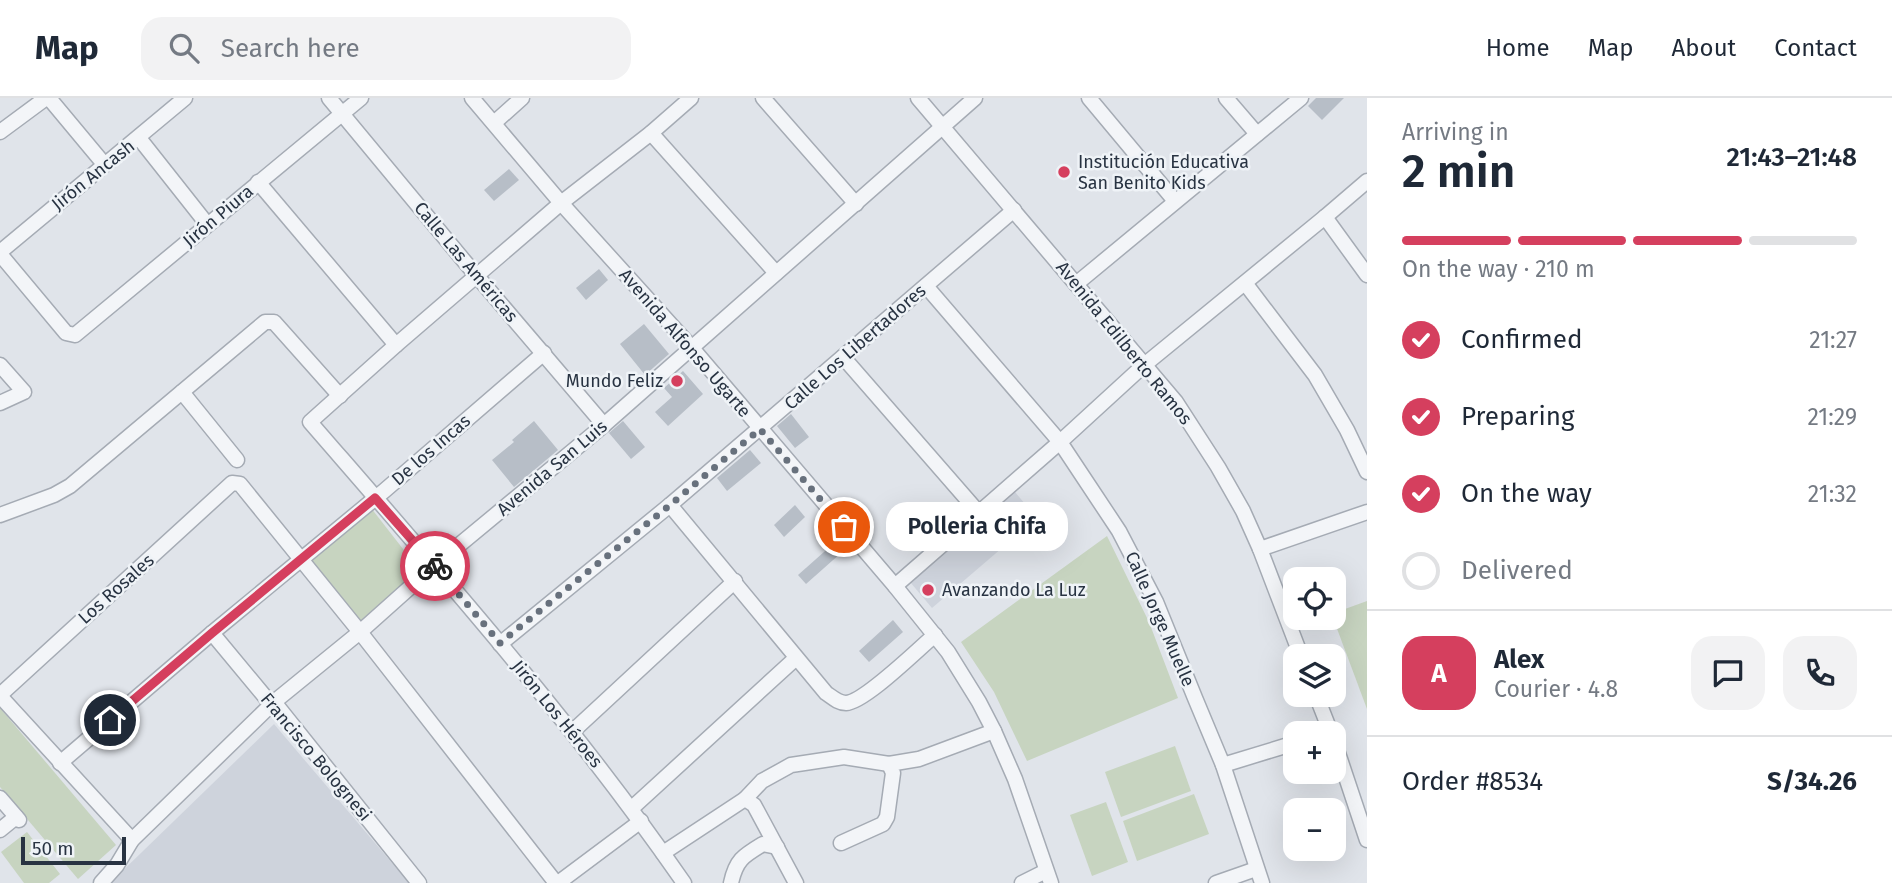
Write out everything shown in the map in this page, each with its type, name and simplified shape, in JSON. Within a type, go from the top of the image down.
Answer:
[{"type":"street","points":[[0,132],[47,98],[104,164]]},
{"type":"street","name":"Jirón Ancash","points":[[0,253],[186,98]]},
{"type":"street","name":"Calle Las Américas","points":[[329,98],[604,425]]},
{"type":"street","name":"Jirón Piura","points":[[0,253],[66,333],[75,335],[361,98]]},
{"type":"street","name":"Avenida Alfonso Ugarte","points":[[472,98],[561,203],[692,348],[948,652],[994,731],[1015,779],[1049,877]]},
{"type":"street","points":[[494,123],[522,98]]},
{"type":"street","points":[[0,515],[54,495],[70,485],[265,322],[274,322],[340,396],[561,203],[691,98]]},
{"type":"street","points":[[763,98],[856,204]]},
{"type":"street","name":"Avenida Edilberto Ramos","points":[[918,98],[1176,402],[1243,511],[1296,644]]},
{"type":"street","name":"Avenida San Luis","points":[[101,883],[117,865],[132,839],[274,702],[604,425],[975,98]]},
{"type":"street","points":[[1089,98],[1175,201]]},
{"type":"street","points":[[1226,98],[1257,134]]},
{"type":"street","points":[[1076,284],[1301,98]]},
{"type":"street","points":[[651,133],[776,274]]},
{"type":"street","points":[[139,138],[207,224]]},
{"type":"street","points":[[895,586],[1143,366],[1367,181]]},
{"type":"street","points":[[258,182],[396,345]]},
{"type":"street","name":"Calle Los Libertadores","points":[[500,643],[670,505],[1014,210]]},
{"type":"street","points":[[1325,217],[1367,275]]},
{"type":"street","points":[[1245,283],[1315,375],[1347,430],[1367,472]]},
{"type":"street","name":"Calle Jorge Muelle","points":[[926,286],[1060,442],[1119,531],[1156,602],[1223,765],[1262,883]]},
{"type":"street","name":"De los Incas","points":[[60,763],[544,353]]},
{"type":"street","points":[[843,357],[979,513]]},
{"type":"street","points":[[0,365],[24,392],[0,403]]},
{"type":"street","points":[[182,392],[237,460]]},
{"type":"street","name":"Jirón Los Héroes","points":[[340,396],[310,422],[500,643],[632,808],[684,883]]},
{"type":"street","name":"Los Rosales","points":[[0,695],[232,483],[240,484],[302,559]]},
{"type":"street","points":[[670,505],[796,658],[826,693],[837,701],[845,703],[861,698],[935,635]]},
{"type":"street","points":[[1260,549],[1367,512]]},
{"type":"street","points":[[302,559],[557,883],[641,821]]},
{"type":"street","points":[[572,732],[735,581]]},
{"type":"street","name":"Francisco Bolognesi","points":[[212,633],[266,698],[274,702],[419,883]]},
{"type":"street","points":[[632,808],[796,658]]},
{"type":"street","points":[[0,695],[132,839]]},
{"type":"street","points":[[663,853],[745,799],[762,781],[791,765],[844,757],[890,764],[919,759],[994,731]]},
{"type":"street","points":[[1223,765],[1283,747]]},
{"type":"street","points":[[841,843],[883,824],[887,817],[893,774],[890,764]]},
{"type":"street","points":[[1346,778],[1365,830]]},
{"type":"street","points":[[0,798],[18,818],[0,830]]},
{"type":"street","points":[[745,799],[754,805],[796,883]]},
{"type":"street","points":[[731,883],[734,868],[741,858],[763,844],[777,847]]},
{"type":"street","points":[[1216,883],[1256,869]]},
{"type":"street","points":[[1022,883],[1049,877]]},
{"type":"shaded area","points":[[1015,492],[1037,518],[932,608],[910,582]]},
{"type":"shaded area","points":[[274,724],[409,883],[110,883]]},
{"type":"green space","points":[[371,508],[421,572],[359,627],[304,565]]},
{"type":"green space","points":[[1107,536],[1149,622],[1178,698],[1027,761],[994,692],[961,642]]},
{"type":"green space","points":[[1367,601],[1367,709],[1346,653],[1346,644],[1343,644],[1337,630],[1346,630],[1346,609]]},
{"type":"green space","points":[[0,708],[116,845],[78,879],[0,787]]},
{"type":"green space","points":[[1175,746],[1191,791],[1121,817],[1105,772]]},
{"type":"green space","points":[[1194,794],[1209,834],[1137,861],[1123,821]]},
{"type":"green space","points":[[1106,802],[1128,862],[1092,876],[1070,815]]},
{"type":"green space","points":[[27,832],[60,874],[49,883],[24,883],[1,852]]},
{"type":"building","points":[[1316,98],[1344,98],[1322,120],[1308,106]]},
{"type":"building","points":[[509,169],[519,180],[494,201],[484,190]]},
{"type":"building","points":[[599,269],[608,280],[586,300],[576,288]]},
{"type":"building","points":[[644,324],[669,354],[645,375],[620,344]]},
{"type":"building","points":[[683,371],[703,394],[668,426],[655,412],[672,397],[664,388]]},
{"type":"building","points":[[791,414],[809,437],[795,448],[777,426]]},
{"type":"building","points":[[534,421],[558,450],[514,487],[492,460]]},
{"type":"building","points":[[623,421],[645,447],[631,459],[609,433]]},
{"type":"building","points":[[750,450],[761,463],[727,491],[717,478]]},
{"type":"building","points":[[795,505],[805,517],[784,537],[774,525]]},
{"type":"building","points":[[833,544],[841,553],[806,584],[798,575]]},
{"type":"building","points":[[893,620],[903,632],[869,662],[859,651]]},
{"type":"way so far","points":[[435,566],[500,643],[760,429],[844,527]]},
{"type":"place","name":"Institución Educativa San Benito Kids","points":[[1064,172]]},
{"type":"place","name":"Mundo Feliz","points":[[677,381]]},
{"type":"place","name":"Polleria Chifa","points":[[844,527]]},
{"type":"place","name":"Avanzando La Luz","points":[[928,590]]},
{"type":"route","points":[[110,720],[375,498],[435,566]]}]
